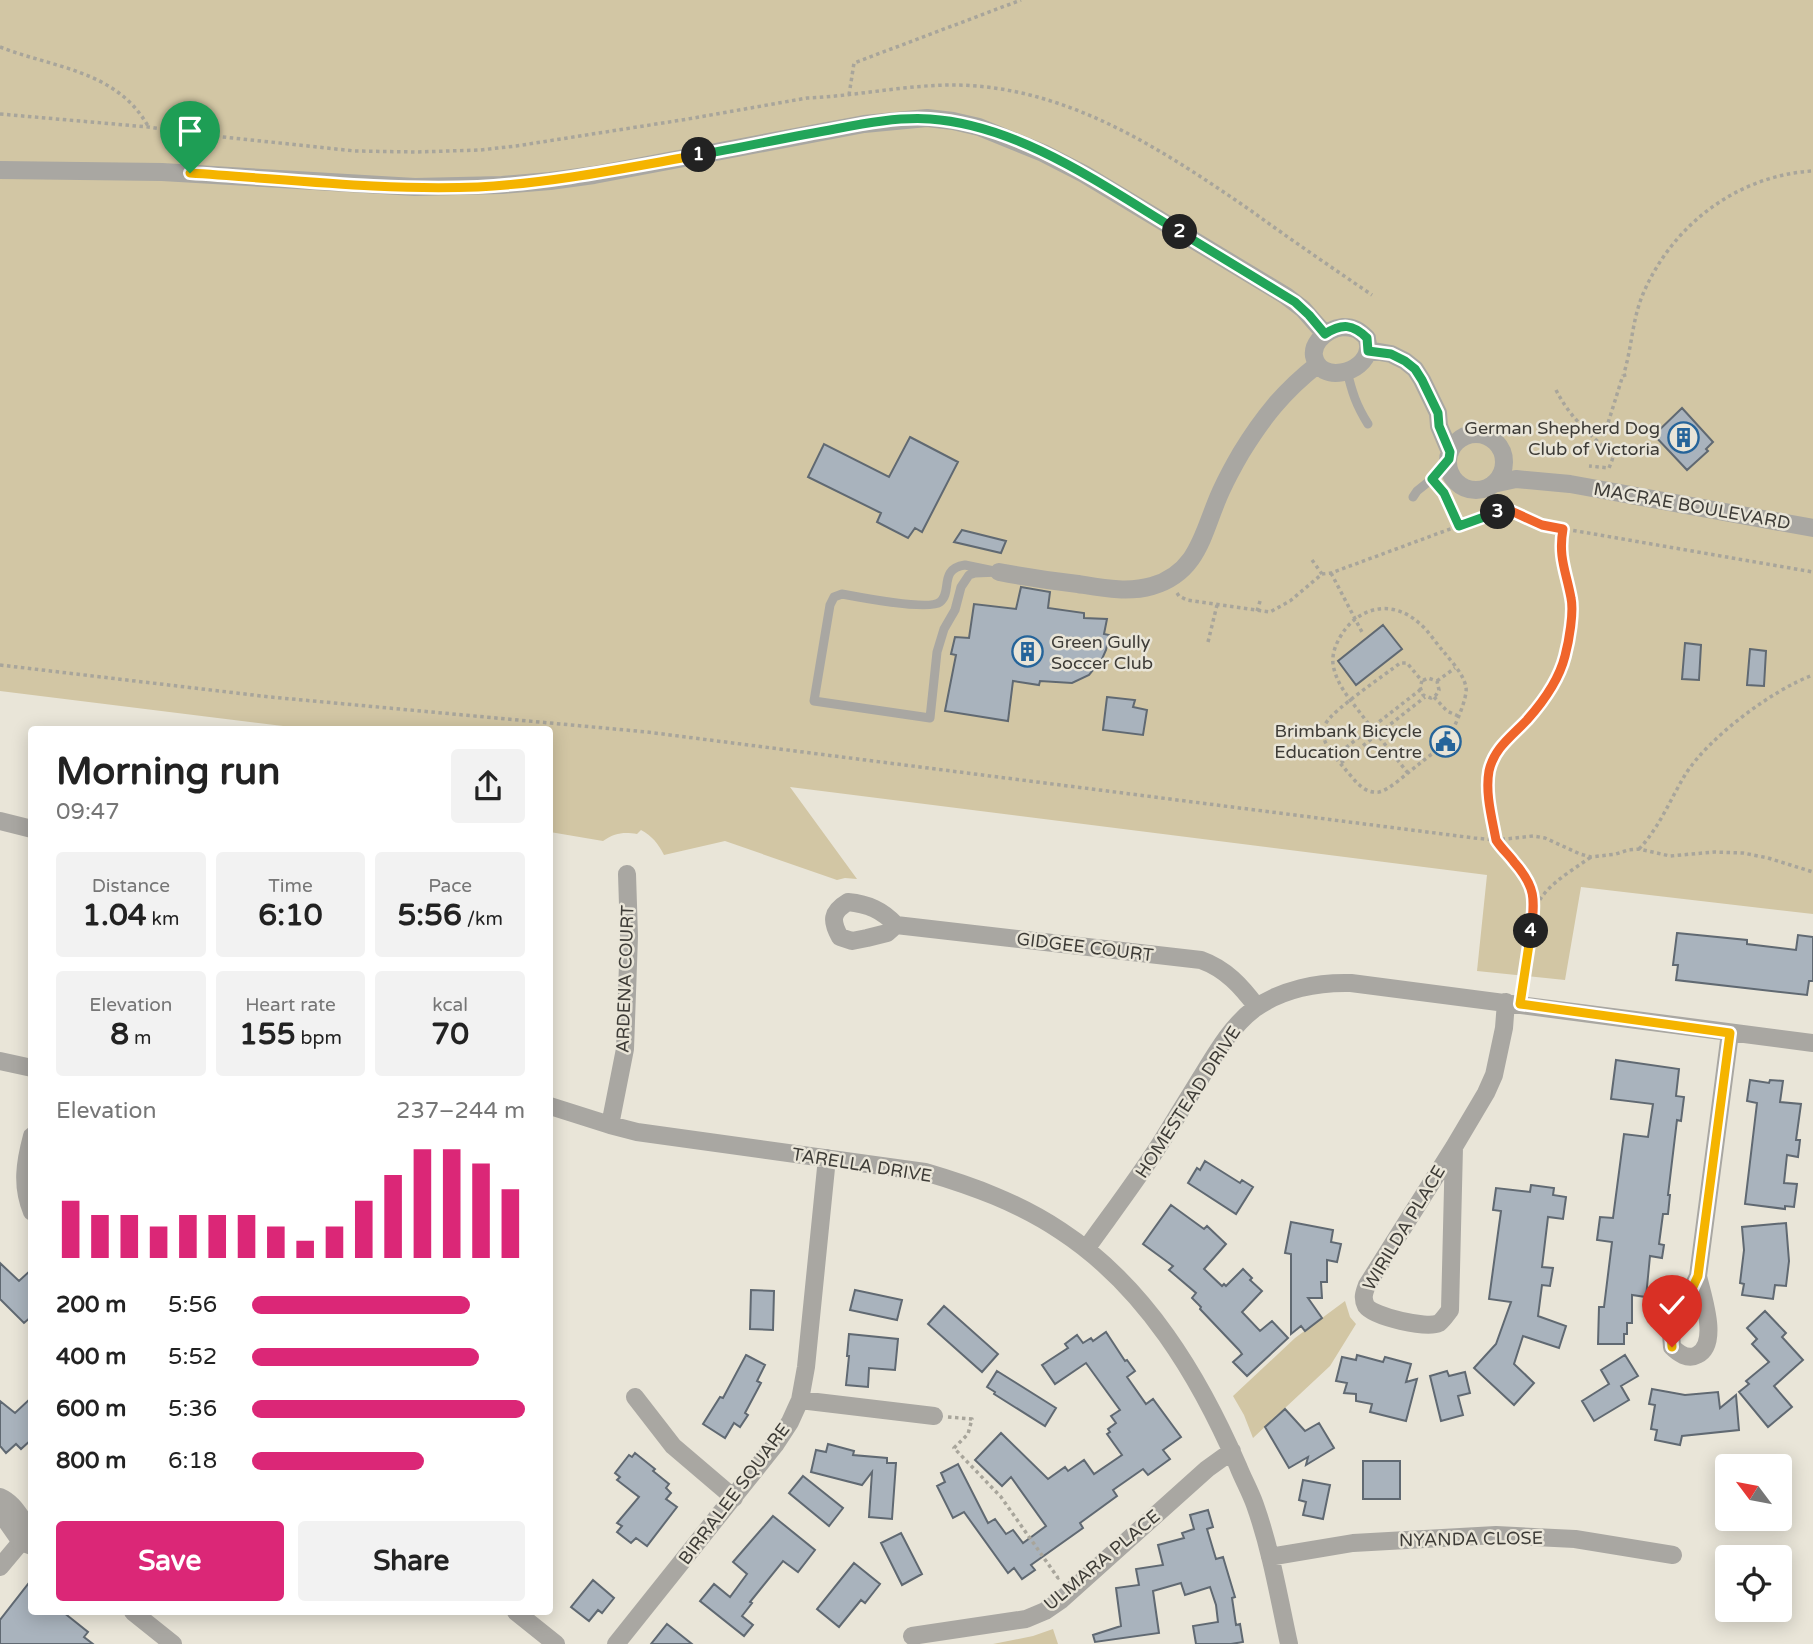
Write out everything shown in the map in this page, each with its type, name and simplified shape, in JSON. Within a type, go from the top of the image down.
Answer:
[{"type":"street","points":[[0,170],[162,172],[387,186],[476,187],[594,175],[864,124],[927,118],[953,121],[1010,138],[1084,174],[1286,296],[1303,309],[1325,334]]},
{"type":"street","points":[[1352,327],[1367,338],[1368,351],[1361,363],[1347,371],[1326,372],[1317,365],[1314,351],[1316,344],[1325,334],[1337,328],[1352,327]]},
{"type":"street","points":[[1368,351],[1391,354],[1415,369],[1438,413],[1454,479],[1466,488],[1480,489],[1500,478],[1504,460],[1502,452],[1497,443],[1481,434],[1459,440],[1449,456]]},
{"type":"street","points":[[999,572],[1116,589],[1152,586],[1170,579],[1186,567],[1197,551],[1221,491],[1265,418],[1281,396],[1317,365]]},
{"type":"street","points":[[1438,413],[1472,435]]},
{"type":"street","name":"MACRAE BOULEVARD","points":[[1502,452],[1524,468],[1570,484]]},
{"type":"street","name":"MACRAE BOULEVARD","points":[[1493,484],[1516,479],[1570,484],[1813,528]]},
{"type":"street","points":[[0,821],[28,829]]},
{"type":"street","name":"ARDENA COURT","points":[[610,1125],[625,1049],[629,936],[627,874]]},
{"type":"street","name":"GIDGEE COURT","points":[[896,925],[1201,960],[1215,965],[1228,975],[1243,988],[1257,1007]]},
{"type":"street","name":"HOMESTEAD DRIVE","points":[[1086,1249],[1127,1194],[1228,1035],[1257,1007],[1281,994],[1304,987],[1351,983],[1813,1043]]},
{"type":"street","name":"WIRILDA PLACE","points":[[1454,1147],[1450,1310],[1441,1322],[1430,1326],[1380,1316],[1367,1308],[1363,1296],[1367,1284],[1486,1093],[1494,1074],[1504,1028],[1513,1003]]},
{"type":"street","points":[[1698,1276],[1730,1033]]},
{"type":"street","points":[[0,1060],[28,1067]]},
{"type":"street","name":"TARELLA DRIVE","points":[[553,1107],[610,1125],[669,1137],[925,1172],[967,1184],[1026,1210],[1086,1249],[1116,1275],[1162,1328],[1201,1389],[1255,1505],[1270,1557],[1289,1644]]},
{"type":"street","points":[[28,1151],[24,1181],[28,1203]]},
{"type":"street","name":"BIRRALEE SQUARE","points":[[616,1644],[775,1445],[800,1400],[806,1367],[827,1158]]},
{"type":"street","points":[[635,1397],[673,1446],[734,1498]]},
{"type":"street","points":[[800,1400],[934,1416]]},
{"type":"street","name":"ULMARA PLACE","points":[[912,1636],[1026,1619],[1045,1611],[1079,1584],[1207,1469],[1232,1451]]},
{"type":"street","points":[[0,1497],[18,1511],[28,1534]]},
{"type":"street","points":[[0,1512],[28,1536]]},
{"type":"street","name":"NYANDA CLOSE","points":[[1270,1557],[1353,1542],[1496,1535],[1576,1539],[1673,1555]]},
{"type":"street","points":[[0,1567],[28,1538]]},
{"type":"street","points":[[137,1615],[173,1644]]},
{"type":"street","points":[[520,1615],[556,1644]]},
{"type":"lane","points":[[1347,371],[1352,394],[1368,424]]},
{"type":"lane","points":[[1413,497],[1416,491],[1432,479],[1449,456]]},
{"type":"lane","points":[[958,566],[999,572],[969,575],[961,587],[955,610],[944,629],[937,652],[930,718],[814,701],[830,605],[834,597],[842,594],[930,606],[944,598],[948,577],[958,566]]},
{"type":"path","points":[[849,94],[854,63],[1021,0]]},
{"type":"path","points":[[0,47],[87,74],[113,89],[140,113],[148,127]]},
{"type":"path","points":[[0,114],[395,153],[516,146],[807,97],[940,86],[1002,89],[1068,106],[1125,131],[1222,191],[1372,295]]},
{"type":"path","points":[[1604,436],[1625,375],[1636,315],[1643,293],[1682,233],[1722,199],[1742,188],[1782,174],[1813,171]]},
{"type":"path","points":[[1556,390],[1572,416],[1614,455],[1609,468],[1589,466]]},
{"type":"path","points":[[1432,479],[1444,493],[1459,526]]},
{"type":"path","points":[[1170,579],[1178,596],[1187,600],[1270,612],[1290,601],[1322,574],[1509,510],[1542,525],[1813,572]]},
{"type":"path","points":[[1534,910],[1532,887],[1496,840],[1488,785],[1491,762],[1501,745],[1546,696],[1565,656],[1572,608],[1561,559],[1563,529]]},
{"type":"path","points":[[1312,560],[1322,574]]},
{"type":"path","points":[[1331,573],[1363,634]]},
{"type":"path","points":[[1257,611],[1261,598]]},
{"type":"path","points":[[1208,642],[1217,605]]},
{"type":"path","points":[[1408,773],[1377,735],[1351,700],[1338,683],[1332,666],[1336,645],[1345,629],[1363,614],[1388,608],[1404,613],[1422,626],[1455,667],[1466,688],[1465,698],[1446,741],[1408,773],[1384,790],[1374,792],[1363,789],[1326,744],[1324,727],[1331,717],[1351,700],[1404,662],[1422,681]]},
{"type":"path","points":[[0,665],[270,697],[648,732],[1496,840],[1533,836],[1545,838],[1591,857],[1640,849],[1670,856],[1714,852],[1743,853],[1813,872]]},
{"type":"path","points":[[1437,681],[1455,667]]},
{"type":"path","points":[[1640,849],[1687,772],[1719,737],[1765,700],[1789,685],[1813,675]]},
{"type":"path","points":[[1422,681],[1428,678],[1437,681]]},
{"type":"path","points":[[1335,756],[1420,690],[1422,681]]},
{"type":"path","points":[[1434,697],[1439,690],[1437,681]]},
{"type":"path","points":[[1420,690],[1425,697]]},
{"type":"path","points":[[1341,763],[1425,697],[1434,697],[1447,711],[1458,716]]},
{"type":"path","points":[[1513,1003],[1534,910],[1553,884],[1591,857]]},
{"type":"path","points":[[934,1416],[972,1419],[968,1434],[954,1448],[1001,1497],[1058,1577],[1067,1570],[1079,1584]]},
{"type":"shaded area","points":[[0,0],[1813,0],[1813,914],[1581,887],[1565,980],[1477,971],[1487,875],[790,787],[857,879],[837,880],[725,841],[664,855],[654,840],[641,830],[637,834],[619,834],[603,841],[553,833],[553,726],[283,726],[0,691]]},
{"type":"shaded area","points":[[1345,1301],[1350,1317],[1356,1324],[1330,1366],[1253,1438],[1233,1396],[1295,1338]]},
{"type":"shaded area","points":[[1053,1629],[1058,1644],[993,1644],[1033,1636]]},
{"type":"building","name":"German Shepherd Dog Club of Victoria","points":[[1682,408],[1713,442],[1706,449],[1708,451],[1687,470],[1654,435]]},
{"type":"building","points":[[910,437],[958,462],[922,532],[915,528],[908,538],[877,522],[881,513],[808,477],[824,444],[889,477]]},
{"type":"building","points":[[962,530],[1006,541],[1001,553],[954,542]]},
{"type":"building","name":"Green Gully Soccer Club","points":[[1021,587],[1050,592],[1048,608],[1084,613],[1084,618],[1107,619],[1104,634],[1109,635],[1102,659],[1089,675],[1072,683],[1040,681],[1039,685],[1013,681],[1008,721],[945,711],[956,655],[951,654],[955,637],[969,638],[974,604],[1016,609]]},
{"type":"building","points":[[1383,625],[1402,649],[1356,685],[1338,661]]},
{"type":"building","points":[[1685,643],[1701,645],[1699,680],[1682,679]]},
{"type":"building","points":[[1750,649],[1766,651],[1764,686],[1747,685]]},
{"type":"building","points":[[1107,697],[1135,700],[1133,707],[1147,710],[1143,735],[1103,730]]},
{"type":"building","points":[[1677,933],[1747,940],[1747,944],[1796,950],[1798,935],[1813,937],[1813,981],[1809,981],[1807,995],[1676,980],[1678,965],[1673,965]]},
{"type":"building","points":[[1616,1060],[1679,1069],[1676,1096],[1684,1097],[1681,1121],[1677,1120],[1668,1214],[1663,1214],[1659,1244],[1664,1245],[1662,1258],[1650,1256],[1646,1297],[1632,1295],[1632,1323],[1627,1323],[1624,1344],[1598,1344],[1599,1307],[1604,1307],[1612,1242],[1597,1240],[1600,1217],[1613,1218],[1624,1134],[1648,1137],[1653,1104],[1611,1099]]},
{"type":"building","points":[[1750,1080],[1769,1083],[1770,1080],[1783,1081],[1780,1102],[1801,1104],[1796,1140],[1800,1140],[1798,1157],[1787,1155],[1784,1183],[1797,1184],[1794,1207],[1785,1206],[1785,1209],[1745,1204],[1757,1103],[1747,1101]]},
{"type":"building","points":[[1205,1161],[1240,1183],[1242,1180],[1253,1187],[1236,1214],[1188,1183]]},
{"type":"building","points":[[1531,1185],[1554,1188],[1553,1195],[1566,1197],[1563,1219],[1548,1217],[1542,1267],[1553,1268],[1550,1286],[1542,1285],[1538,1316],[1566,1326],[1559,1348],[1523,1336],[1514,1364],[1534,1383],[1514,1405],[1474,1368],[1496,1344],[1511,1302],[1489,1299],[1501,1211],[1493,1210],[1496,1188],[1530,1192]]},
{"type":"building","points":[[1171,1205],[1204,1229],[1207,1226],[1226,1244],[1204,1269],[1222,1286],[1226,1286],[1243,1269],[1262,1291],[1242,1312],[1260,1331],[1272,1321],[1288,1338],[1247,1376],[1233,1362],[1242,1354],[1200,1309],[1192,1298],[1196,1293],[1169,1270],[1173,1266],[1143,1244]]},
{"type":"building","points":[[1291,1222],[1333,1230],[1331,1242],[1341,1244],[1337,1262],[1327,1260],[1327,1282],[1321,1282],[1322,1298],[1308,1298],[1322,1318],[1305,1331],[1301,1326],[1291,1334],[1291,1254],[1285,1253]]},
{"type":"building","points":[[1786,1223],[1789,1261],[1786,1286],[1775,1285],[1773,1299],[1742,1295],[1742,1227]]},
{"type":"building","points":[[0,1263],[19,1281],[28,1273],[28,1320],[24,1323],[0,1299]]},
{"type":"building","points":[[751,1290],[774,1291],[773,1330],[750,1329]]},
{"type":"building","points":[[855,1290],[902,1300],[897,1320],[850,1310]]},
{"type":"building","points":[[944,1306],[998,1354],[982,1372],[928,1324]]},
{"type":"building","points":[[1765,1311],[1786,1333],[1782,1337],[1803,1360],[1774,1386],[1792,1407],[1768,1427],[1739,1392],[1749,1384],[1746,1381],[1769,1362],[1752,1344],[1757,1339],[1747,1328]]},
{"type":"building","points":[[1106,1332],[1135,1371],[1127,1377],[1146,1404],[1153,1399],[1181,1437],[1163,1450],[1170,1459],[1148,1475],[1143,1469],[1113,1490],[1117,1496],[1080,1523],[1083,1528],[1031,1565],[1035,1570],[1022,1579],[1014,1568],[1008,1573],[964,1512],[953,1518],[937,1486],[945,1482],[941,1473],[958,1464],[988,1523],[995,1519],[1006,1534],[1013,1530],[1023,1543],[1046,1526],[1011,1477],[1002,1486],[975,1460],[1001,1433],[1048,1479],[1065,1467],[1068,1471],[1084,1460],[1094,1474],[1122,1455],[1107,1434],[1110,1432],[1108,1429],[1116,1423],[1111,1416],[1120,1410],[1086,1363],[1055,1384],[1042,1365],[1068,1348],[1065,1344],[1077,1335],[1083,1343],[1091,1338],[1093,1341]]},
{"type":"building","points":[[849,1334],[898,1339],[895,1370],[869,1368],[868,1387],[846,1385]]},
{"type":"building","points":[[746,1355],[765,1365],[757,1381],[761,1383],[745,1413],[748,1415],[740,1427],[734,1423],[725,1438],[703,1424],[720,1397],[723,1398]]},
{"type":"building","points":[[1357,1355],[1383,1362],[1385,1357],[1411,1364],[1406,1382],[1417,1379],[1406,1421],[1370,1412],[1372,1404],[1356,1401],[1356,1394],[1344,1393],[1347,1383],[1336,1381],[1342,1357],[1356,1360]]},
{"type":"building","points":[[1625,1355],[1638,1376],[1621,1386],[1629,1400],[1594,1421],[1582,1401],[1609,1384],[1601,1370]]},
{"type":"building","points":[[997,1371],[1056,1408],[1045,1426],[987,1387]]},
{"type":"building","points":[[1447,1371],[1449,1376],[1465,1372],[1470,1393],[1458,1396],[1463,1415],[1441,1421],[1430,1376]]},
{"type":"building","points":[[1652,1389],[1685,1395],[1718,1392],[1720,1408],[1736,1395],[1739,1430],[1682,1436],[1680,1445],[1655,1440],[1657,1430],[1651,1429],[1655,1405],[1649,1404]]},
{"type":"building","points":[[0,1401],[15,1413],[28,1401],[28,1443],[21,1449],[16,1444],[6,1453],[0,1446]]},
{"type":"building","points":[[1285,1409],[1305,1431],[1319,1423],[1334,1448],[1306,1465],[1308,1457],[1289,1468],[1265,1427]]},
{"type":"building","points":[[828,1444],[854,1451],[853,1455],[887,1458],[887,1463],[896,1463],[892,1519],[869,1517],[872,1472],[862,1485],[811,1472],[816,1450],[826,1452]]},
{"type":"building","points":[[635,1453],[669,1484],[666,1488],[671,1493],[666,1499],[677,1507],[647,1546],[636,1538],[631,1543],[617,1532],[622,1526],[617,1523],[639,1497],[617,1480],[620,1477],[615,1473],[629,1455],[632,1457]]},
{"type":"building","points":[[1363,1461],[1400,1461],[1400,1499],[1363,1499]]},
{"type":"building","points":[[803,1476],[843,1508],[829,1526],[789,1493]]},
{"type":"building","points":[[1303,1480],[1330,1485],[1323,1519],[1303,1515],[1306,1502],[1299,1500]]},
{"type":"building","points":[[1208,1510],[1213,1527],[1207,1529],[1216,1559],[1223,1557],[1235,1597],[1232,1598],[1236,1625],[1240,1624],[1243,1642],[1196,1644],[1193,1626],[1218,1622],[1216,1605],[1210,1587],[1185,1595],[1181,1583],[1153,1591],[1159,1633],[1095,1642],[1093,1635],[1121,1626],[1116,1588],[1139,1585],[1136,1569],[1163,1565],[1158,1545],[1184,1538],[1182,1533],[1194,1529],[1190,1515]]},
{"type":"building","points":[[773,1516],[815,1550],[798,1572],[783,1561],[742,1616],[753,1625],[744,1636],[700,1601],[714,1584],[730,1597],[747,1574],[733,1562]]},
{"type":"building","points":[[901,1533],[922,1574],[902,1585],[881,1543]]},
{"type":"building","points":[[854,1563],[880,1584],[865,1603],[861,1600],[839,1627],[817,1609]]},
{"type":"building","points":[[593,1580],[614,1598],[602,1613],[598,1610],[589,1621],[571,1607]]},
{"type":"building","points":[[28,1584],[28,1615],[67,1615],[88,1632],[84,1637],[93,1644],[0,1644],[0,1620]]},
{"type":"building","points":[[667,1624],[692,1644],[651,1644]]},
{"type":"place","name":"German Shepherd Dog Club of Victoria","points":[[1683,438]]},
{"type":"place","name":"Green Gully Soccer Club","points":[[1028,652]]},
{"type":"place","name":"Brimbank Bicycle Education Centre","points":[[1445,741]]},
{"type":"route","points":[[190,173],[415,187],[502,185],[594,175],[864,124],[927,118],[953,121],[1010,138],[1084,174],[1286,296],[1303,309],[1325,334],[1337,328],[1352,327],[1367,338],[1368,351],[1391,354],[1405,361],[1415,369],[1422,380],[1438,413],[1439,426],[1450,452],[1449,459],[1432,479],[1444,493],[1459,526],[1509,510],[1542,525],[1563,529],[1561,559],[1572,608],[1565,656],[1552,688],[1501,745],[1491,762],[1489,773],[1488,785],[1496,840],[1532,887],[1534,910],[1520,1004],[1730,1033],[1698,1276],[1671,1334],[1672,1347]]}]
